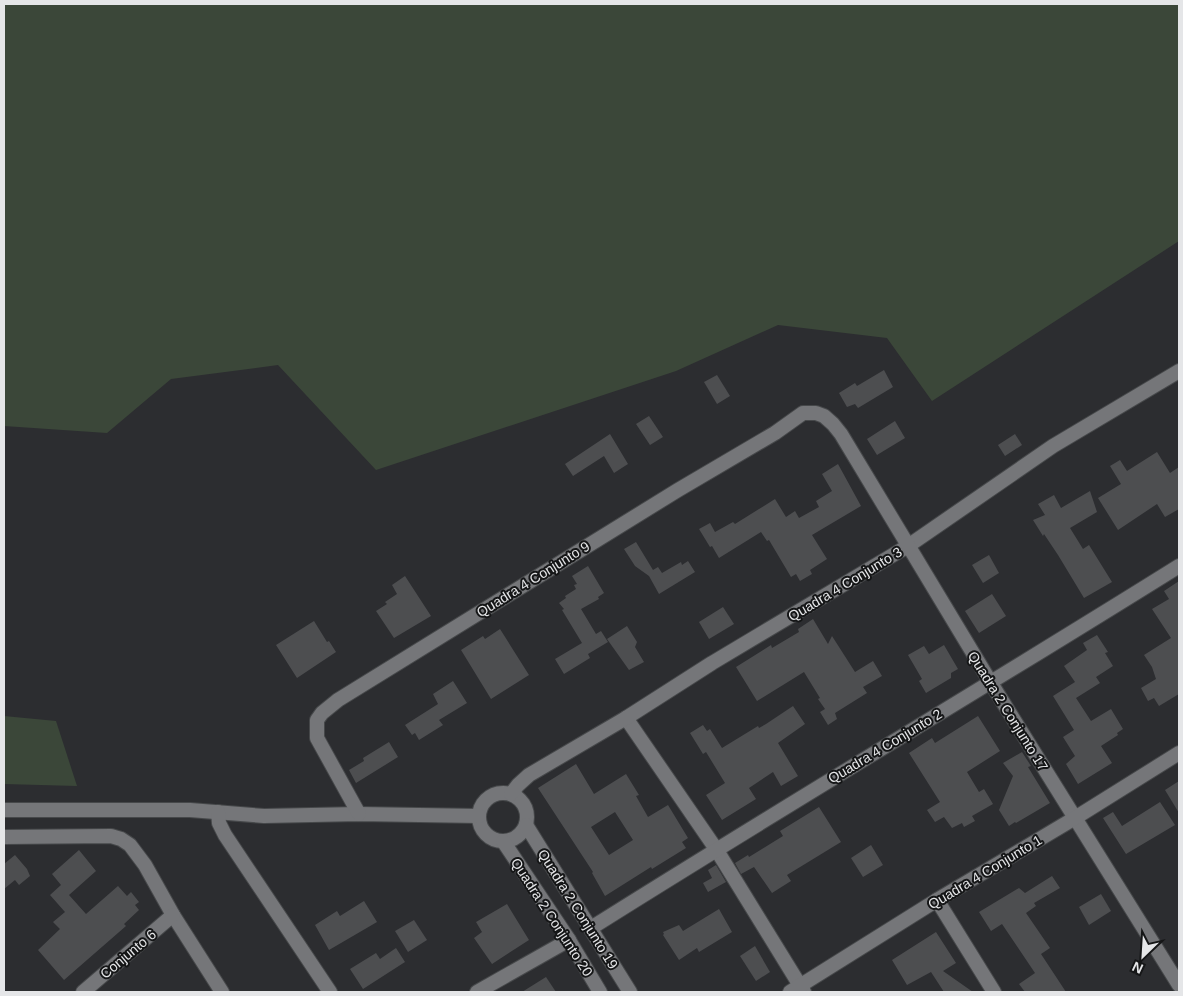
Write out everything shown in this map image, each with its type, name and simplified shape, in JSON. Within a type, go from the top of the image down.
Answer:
[{"type":"street","name":"Quadra 4 Conjunto 3","points":[[511,794],[529,775],[908,546],[1054,446],[1178,375]]},
{"type":"street","name":"Quadra 4 Conjunto 9","points":[[358,814],[317,738],[317,720],[322,712],[338,700],[678,490],[775,433],[803,413],[816,412],[824,416],[841,434]]},
{"type":"street","name":"Quadra 2 Conjunto 17","points":[[841,434],[991,683],[1179,986]]},
{"type":"street","name":"Quadra 4 Conjunto 2","points":[[591,928],[716,849],[918,725],[991,683],[1179,566]]},
{"type":"street","points":[[626,718],[716,849],[798,990]]},
{"type":"street","name":"Quadra 4 Conjunto 1","points":[[798,990],[937,900],[1075,818],[1179,753]]},
{"type":"street","points":[[497,794],[511,794],[523,804],[526,810],[526,825],[517,837],[503,841],[489,836],[483,830],[479,816],[484,802],[490,797],[497,794]]},
{"type":"street","points":[[4,810],[190,810],[264,816],[358,814],[479,816]]},
{"type":"street","points":[[218,812],[219,824],[225,835],[330,992]]},
{"type":"street","name":"Quadra 2 Conjunto 19","points":[[526,825],[630,992]]},
{"type":"street","points":[[4,837],[97,835],[121,839],[130,845],[145,865],[174,916],[222,992]]},
{"type":"street","name":"Quadra 2 Conjunto 20","points":[[503,841],[569,940],[600,992]]},
{"type":"street","points":[[937,900],[994,992]]},
{"type":"street","name":"Conjunto 6","points":[[84,992],[174,916]]},
{"type":"street","points":[[477,992],[569,940]]},
{"type":"green space","points":[[4,4],[1179,4],[1179,241],[932,401],[887,338],[778,325],[676,371],[376,470],[278,365],[171,379],[107,433],[4,426]]},
{"type":"green space","points":[[4,716],[56,721],[77,786],[4,784]]},
{"type":"building","points":[[884,370],[893,387],[858,408],[855,404],[847,407],[839,393],[855,383],[857,386]]},
{"type":"building","points":[[717,375],[730,396],[717,404],[704,382]]},
{"type":"building","points":[[649,416],[663,437],[650,445],[636,424]]},
{"type":"building","points":[[895,421],[905,438],[877,455],[867,439]]},
{"type":"building","points":[[610,434],[628,464],[614,473],[604,456],[573,476],[565,464]]},
{"type":"building","points":[[1015,434],[1022,445],[1005,456],[998,445]]},
{"type":"building","points":[[1157,452],[1170,473],[1179,467],[1179,509],[1165,517],[1157,504],[1118,530],[1098,498],[1121,484],[1110,466],[1120,460],[1127,471]]},
{"type":"building","points":[[838,464],[861,506],[812,535],[827,559],[810,570],[812,574],[800,581],[796,574],[791,577],[769,540],[767,541],[761,532],[719,558],[699,529],[710,523],[715,532],[733,522],[735,524],[775,499],[786,517],[795,511],[799,518],[819,507],[816,501],[832,491],[822,474]]},
{"type":"building","points":[[1090,491],[1097,512],[1070,528],[1083,549],[1089,545],[1112,582],[1084,598],[1058,555],[1033,520],[1045,515],[1038,504],[1054,495],[1061,508]]},
{"type":"building","points":[[636,542],[653,570],[658,567],[662,573],[681,562],[682,565],[688,561],[695,572],[659,594],[649,576],[635,566],[624,549]]},
{"type":"building","points":[[989,555],[999,573],[983,583],[972,565]]},
{"type":"building","points":[[588,566],[604,593],[598,597],[599,599],[581,609],[596,634],[601,631],[608,642],[588,654],[590,658],[564,674],[555,659],[582,643],[559,603],[566,598],[565,596],[576,589],[574,585],[577,584],[572,576]]},
{"type":"building","points":[[405,576],[431,616],[394,638],[376,611],[397,594],[392,585]]},
{"type":"building","points":[[1179,581],[1179,694],[1159,706],[1154,698],[1148,701],[1141,688],[1156,679],[1152,667],[1144,655],[1171,638],[1152,609],[1169,599],[1164,591]]},
{"type":"building","points":[[992,594],[1006,616],[979,633],[965,611]]},
{"type":"building","points":[[723,607],[734,624],[709,639],[699,622]]},
{"type":"building","points":[[813,619],[828,644],[832,636],[855,672],[873,661],[882,676],[863,687],[867,693],[835,713],[837,719],[828,725],[820,712],[825,709],[804,672],[757,701],[736,667],[771,645],[772,648],[799,632],[798,629]]},
{"type":"building","points":[[314,621],[327,642],[329,641],[336,652],[297,678],[276,645]]},
{"type":"building","points":[[627,626],[637,642],[635,647],[644,662],[629,670],[607,639]]},
{"type":"building","points":[[500,629],[529,675],[491,699],[461,650],[483,636],[485,639]]},
{"type":"building","points":[[1097,635],[1108,652],[1105,653],[1113,666],[1096,677],[1100,683],[1076,698],[1091,721],[1111,709],[1123,729],[1117,733],[1118,735],[1101,746],[1112,763],[1078,784],[1066,764],[1075,756],[1063,737],[1074,730],[1053,696],[1075,682],[1064,666],[1087,650],[1083,643]]},
{"type":"building","points":[[944,645],[958,669],[951,673],[951,678],[926,693],[919,681],[922,679],[908,655],[924,646],[929,654]]},
{"type":"building","points":[[453,681],[467,703],[439,720],[443,725],[419,740],[415,733],[412,735],[405,725],[438,704],[433,694]]},
{"type":"building","points":[[793,706],[805,724],[778,743],[798,776],[781,786],[773,772],[749,788],[756,799],[722,820],[706,795],[725,783],[706,752],[703,754],[690,733],[703,725],[707,731],[710,729],[722,748],[758,726],[759,728],[766,724]]},
{"type":"building","points":[[978,716],[1000,751],[967,772],[979,792],[984,789],[993,804],[972,816],[975,821],[964,827],[962,823],[952,828],[944,817],[935,822],[927,810],[940,802],[909,753],[932,738],[935,743]]},
{"type":"building","points":[[389,742],[398,757],[356,783],[349,770],[364,761],[363,758]]},
{"type":"building","points":[[1022,752],[1031,766],[1028,767],[1050,803],[1009,826],[999,810],[1013,776],[1003,763]]},
{"type":"building","points":[[576,764],[594,794],[626,774],[639,795],[636,796],[648,817],[668,805],[688,838],[682,842],[686,848],[605,896],[593,872],[538,788]],"holes":[[[615,812],[633,840],[609,855],[591,827]]]},
{"type":"building","points":[[1179,781],[1179,813],[1165,790]]},
{"type":"building","points":[[1160,802],[1175,825],[1126,854],[1103,818],[1113,812],[1122,826]]},
{"type":"building","points":[[819,807],[841,842],[787,875],[791,881],[772,893],[754,867],[741,874],[735,863],[748,855],[749,857],[783,836],[780,831]]},
{"type":"building","points":[[871,845],[883,865],[863,877],[851,858]]},
{"type":"building","points":[[79,850],[96,871],[69,895],[86,914],[118,886],[127,896],[131,892],[139,902],[135,905],[139,910],[124,924],[126,926],[64,980],[38,950],[60,929],[53,922],[65,912],[50,895],[61,885],[52,874]]},
{"type":"building","points":[[15,855],[27,869],[30,876],[19,885],[15,880],[4,889],[4,864]]},
{"type":"building","points":[[716,865],[726,882],[708,892],[703,883],[712,878],[708,870]]},
{"type":"building","points":[[1052,876],[1060,888],[1034,903],[1036,906],[1026,913],[1050,948],[1041,954],[1066,992],[1025,992],[1019,984],[1035,973],[1002,924],[991,931],[979,912],[1019,888],[1025,893]]},
{"type":"building","points":[[1101,894],[1111,911],[1089,925],[1079,907]]},
{"type":"building","points":[[364,901],[377,922],[329,950],[315,925],[337,911],[340,916]]},
{"type":"building","points":[[507,904],[529,940],[492,964],[474,938],[482,932],[476,922]]},
{"type":"building","points":[[719,909],[732,932],[699,952],[697,948],[679,960],[663,932],[679,925],[683,931]]},
{"type":"building","points":[[414,920],[427,940],[408,952],[395,931]]},
{"type":"building","points":[[936,932],[956,963],[943,971],[973,992],[944,992],[931,972],[907,985],[892,960]]},
{"type":"building","points":[[755,946],[770,972],[756,981],[740,956]]},
{"type":"building","points":[[396,948],[405,962],[363,989],[350,969],[376,953],[380,959]]},
{"type":"building","points":[[546,977],[556,992],[522,992]]}]
